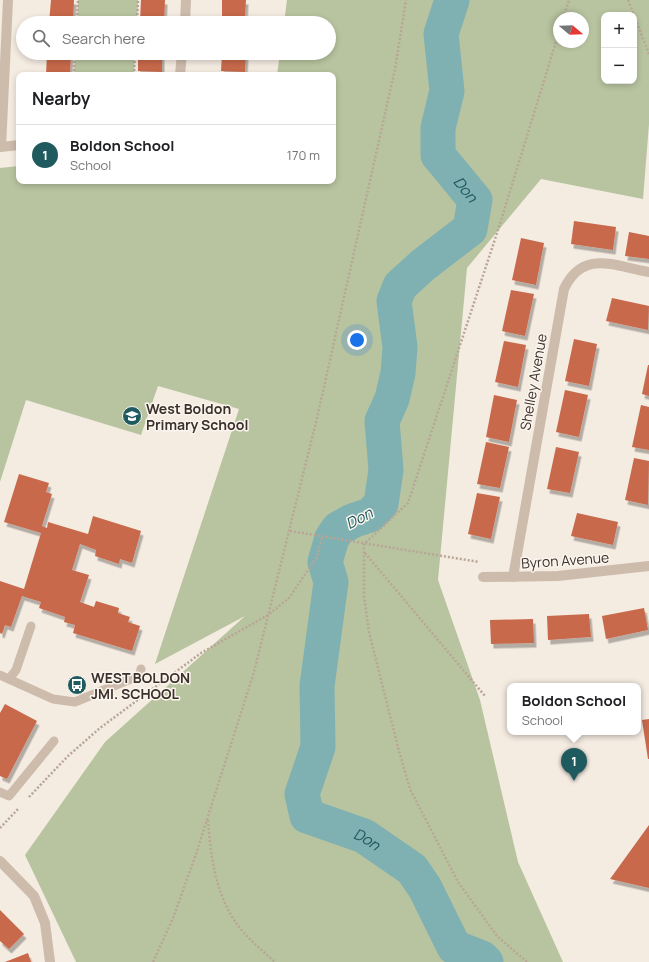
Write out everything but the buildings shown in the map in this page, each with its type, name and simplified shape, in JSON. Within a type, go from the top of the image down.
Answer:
[{"type":"street","points":[[8,0],[1,147],[16,146]]},
{"type":"street","points":[[185,16],[186,0]]},
{"type":"street","points":[[180,72],[181,60]]},
{"type":"street","name":"Shelley Avenue","points":[[513,577],[564,289],[569,277],[577,269],[586,264],[597,263],[649,272]]},
{"type":"street","name":"Byron Avenue","points":[[483,577],[595,573],[649,566]]},
{"type":"street","points":[[0,860],[34,896],[45,923],[50,962]]},
{"type":"lane","points":[[9,679],[16,670],[31,626]]},
{"type":"lane","points":[[0,675],[53,700],[75,702],[140,675],[141,669]]},
{"type":"lane","points":[[0,792],[9,796],[54,741]]},
{"type":"path","points":[[77,16],[78,0]]},
{"type":"path","points":[[137,16],[138,0]]},
{"type":"path","points":[[153,962],[175,911],[195,857],[254,672],[290,532],[395,68],[406,0]]},
{"type":"path","points":[[565,12],[568,0]]},
{"type":"path","points":[[628,0],[633,12]]},
{"type":"path","points":[[637,23],[649,54]]},
{"type":"path","points":[[364,544],[408,503],[497,234],[554,48]]},
{"type":"path","points":[[74,72],[75,60]]},
{"type":"path","points":[[134,72],[135,60]]},
{"type":"path","points":[[290,532],[483,563],[483,577]]},
{"type":"path","points":[[27,799],[68,756],[125,708],[201,653],[268,615],[289,598],[317,557],[322,537]]},
{"type":"path","points":[[364,544],[364,596],[369,632],[410,789],[458,882],[497,936],[527,962]]},
{"type":"path","points":[[365,553],[485,696]]},
{"type":"path","points":[[0,828],[22,805]]},
{"type":"path","points":[[207,818],[211,858],[218,888],[229,911],[244,933],[275,962]]},
{"type":"green space","points":[[78,0],[138,0],[137,16],[77,16]]},
{"type":"green space","points":[[287,0],[649,0],[649,124],[643,199],[541,179],[467,268],[438,580],[480,700],[518,862],[563,962],[76,962],[25,855],[105,742],[245,616],[155,664],[239,409],[158,386],[141,435],[26,400],[0,482],[0,168],[16,166],[16,184],[336,184],[336,72],[277,72],[279,60],[336,60],[336,16],[285,16]]},
{"type":"green space","points":[[75,60],[135,60],[134,72],[74,72]]},
{"type":"waterway","name":"Don","points":[[452,0],[441,34],[447,91],[438,128],[438,155],[475,200],[470,229],[423,265],[400,286],[394,301],[400,347],[398,373],[392,399],[382,421],[386,470],[381,504],[370,515],[352,521],[338,529],[332,538],[325,562],[331,582],[317,686],[318,747],[302,794],[307,816],[364,836],[412,869],[425,888],[454,947],[482,958],[486,962]]},
{"type":"place","name":"West Boldon Primary School","points":[[132,416]]},
{"type":"place","name":"WEST BOLDON JMI. SCHOOL","points":[[77,685]]},
{"type":"place","name":"Boldon School","points":[[574,781]]}]
